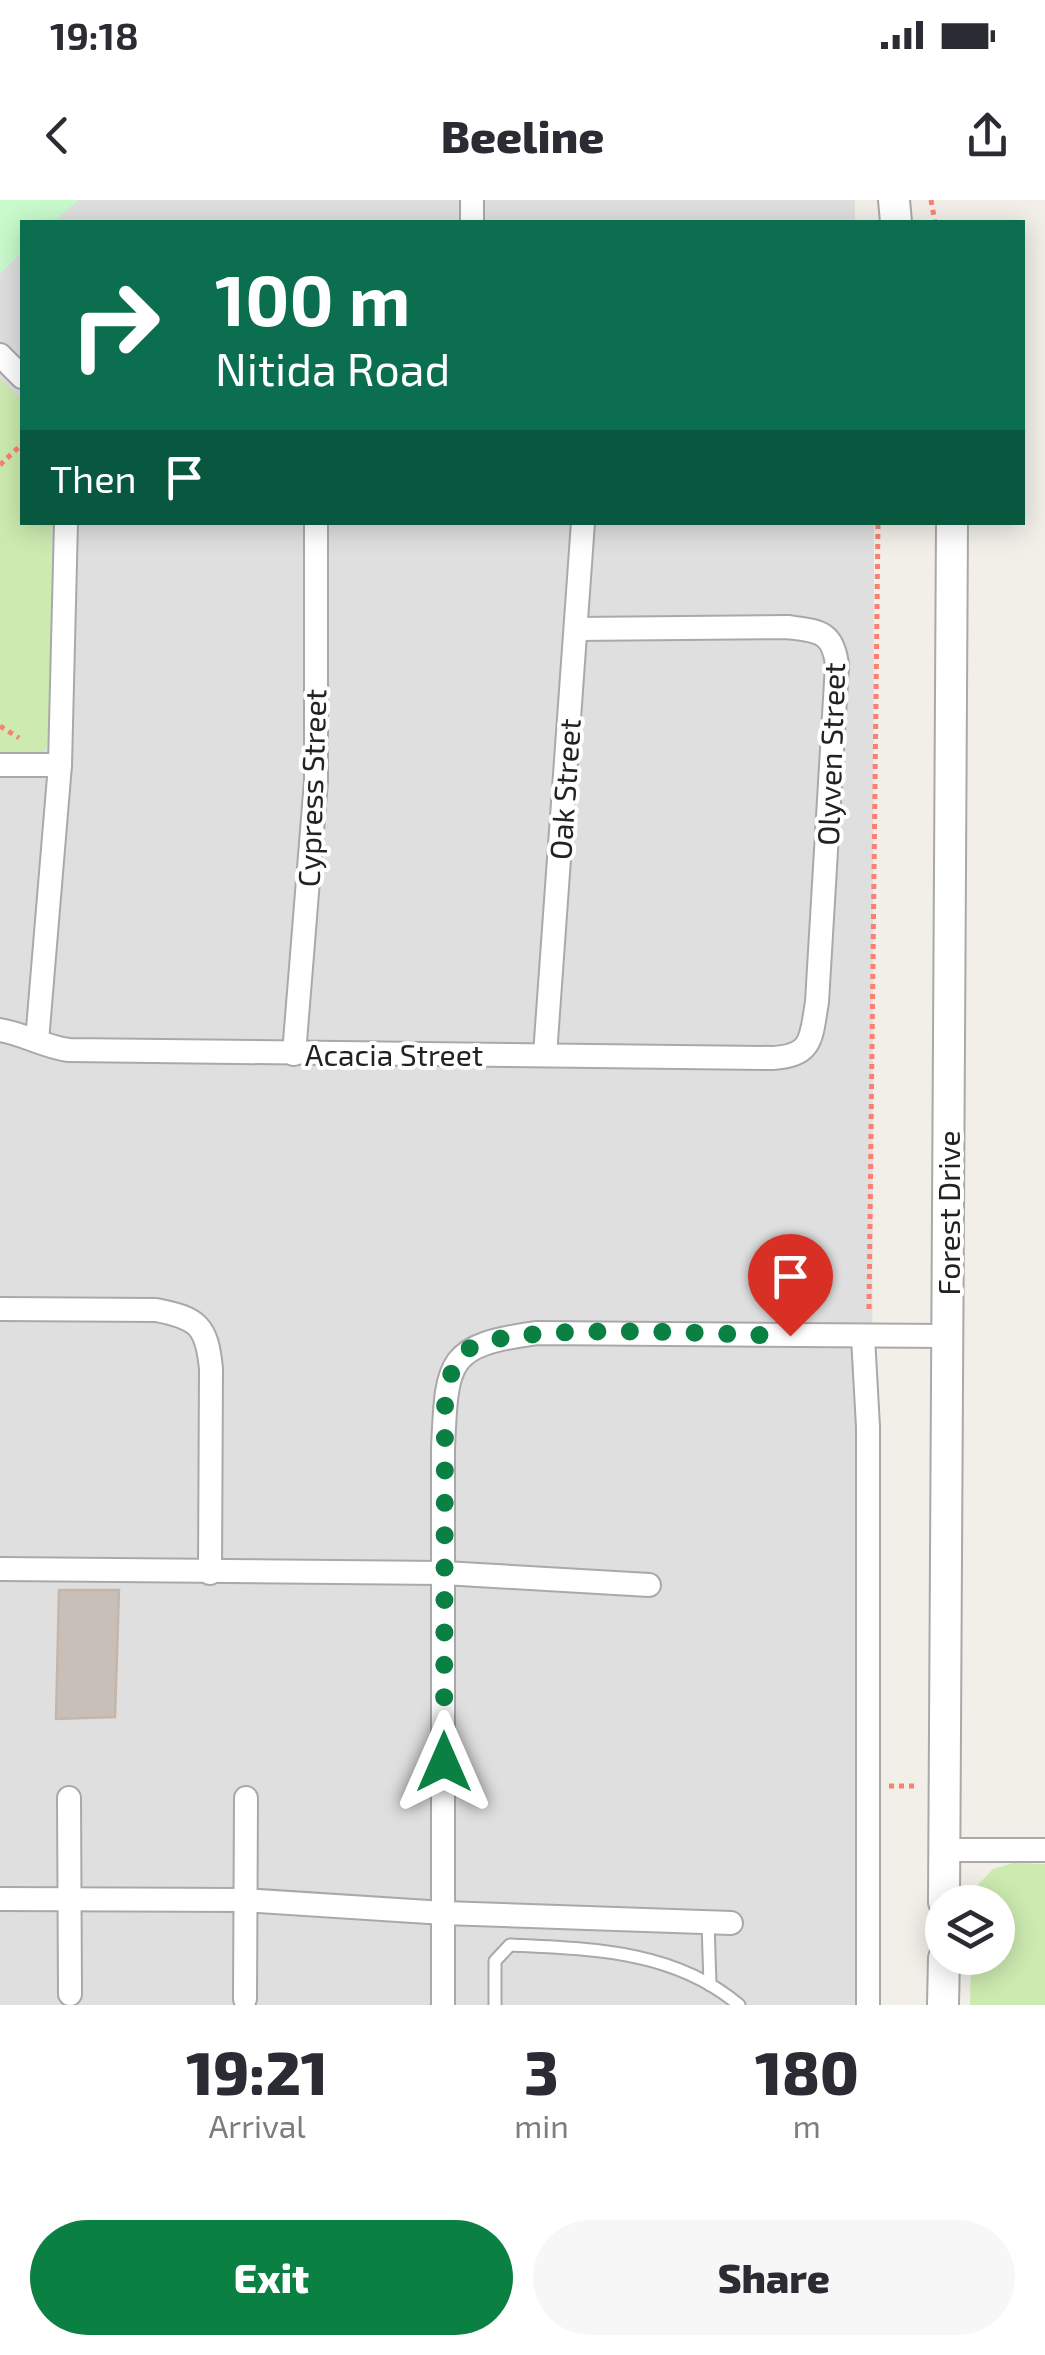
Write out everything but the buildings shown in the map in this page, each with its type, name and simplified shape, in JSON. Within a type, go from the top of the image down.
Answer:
[{"type":"street","points":[[0,355],[20,374]]},
{"type":"street","points":[[37,1041],[60,765],[66,525]]},
{"type":"street","name":"Cypress Street","points":[[294,1054],[316,780],[316,525]]},
{"type":"street","name":"Oak Street","points":[[545,1055],[583,525]]},
{"type":"street","name":"Forest Drive","points":[[944,1885],[952,525]]},
{"type":"street","name":"Olyven Street","points":[[576,629],[787,627],[818,631],[835,649],[817,1002],[809,1042],[802,1052],[791,1057]]},
{"type":"street","points":[[0,765],[60,765]]},
{"type":"street","name":"Acacia Street","points":[[0,1030],[26,1034],[52,1048],[69,1050],[791,1057]]},
{"type":"street","points":[[0,1309],[156,1310],[180,1314],[199,1326],[208,1340],[211,1369],[210,1573]]},
{"type":"street","points":[[443,2005],[445,1406],[451,1372],[465,1350],[494,1338],[536,1333],[866,1328],[948,1336]]},
{"type":"street","points":[[866,1328],[868,2005]]},
{"type":"street","points":[[0,1569],[444,1574],[649,1585]]},
{"type":"street","points":[[68,1798],[70,1994]]},
{"type":"street","points":[[245,1999],[246,1798]]},
{"type":"street","points":[[945,1850],[1045,1850]]},
{"type":"street","points":[[0,1898],[244,1900],[444,1913],[719,1922]]},
{"type":"street","points":[[944,1975],[944,2005]]},
{"type":"lane","points":[[710,1986],[719,1922]]},
{"type":"lane","points":[[495,2005],[496,1961],[510,1945],[646,1956],[671,1964],[740,2005]]},
{"type":"path","points":[[0,465],[20,446]]},
{"type":"path","points":[[866,1328],[878,525]]},
{"type":"shaded area","points":[[0,200],[855,200],[855,220],[20,220],[20,525],[874,525],[871,2005],[0,2005]]},
{"type":"green space","points":[[0,200],[78,200],[56,220],[20,220],[20,254],[0,274]]},
{"type":"green space","points":[[0,378],[20,399],[20,525],[52,525],[50,739],[37,756],[0,760]]},
{"type":"green space","points":[[1013,1863],[1045,1864],[1045,2005],[970,2005],[971,1975],[1015,1975],[1015,1885],[978,1885],[993,1869]]},
{"type":"route","points":[[444,1762],[445,1406],[451,1372],[465,1350],[494,1338],[536,1333],[790,1336]]}]
